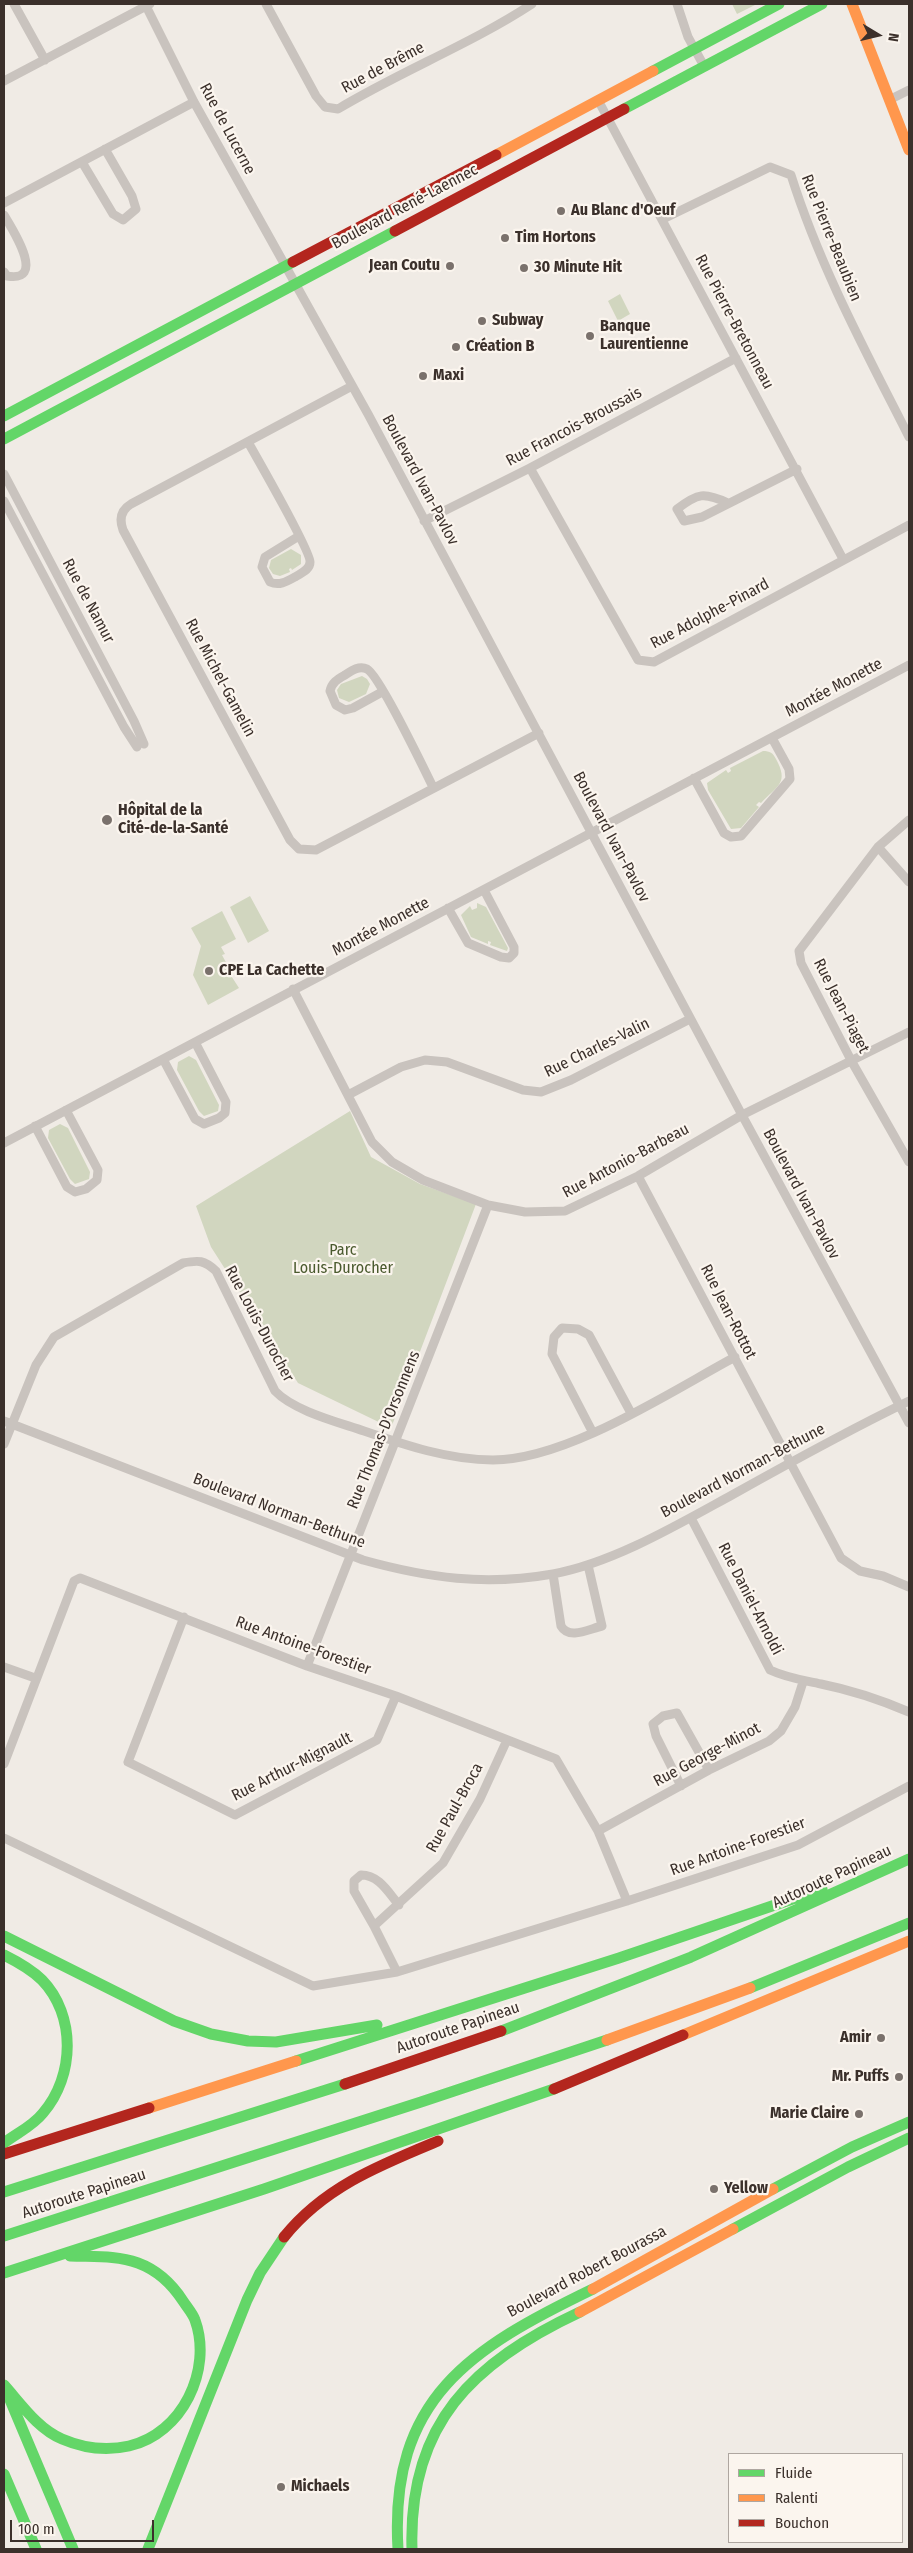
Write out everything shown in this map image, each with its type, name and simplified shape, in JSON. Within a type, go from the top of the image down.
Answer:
[{"type":"main road","name":"Boulevard René-Laennec","points":[[4,416],[779,4]]},
{"type":"main road","name":"Boulevard René-Laennec","points":[[4,439],[822,4]]},
{"type":"main road","points":[[852,4],[909,150]]},
{"type":"main road","points":[[4,2154],[714,1928],[909,1858]]},
{"type":"main road","name":"Autoroute Papineau","points":[[4,2192],[383,2071],[548,2013],[720,1945],[909,1858]]},
{"type":"main road","name":"Autoroute Papineau","points":[[4,2236],[326,2134],[650,2026],[766,1983],[909,1923]]},
{"type":"main road","points":[[4,1936],[174,2021],[211,2034],[235,2039],[263,2042],[289,2041],[445,2013]]},
{"type":"main road","points":[[4,2272],[264,2189],[535,2096],[909,1941]]},
{"type":"main road","points":[[4,1955],[31,1968],[53,1993],[65,2021],[68,2049],[62,2078],[48,2107],[33,2123],[4,2143]]},
{"type":"main road","points":[[148,2549],[254,2287],[270,2256],[289,2231],[314,2206],[352,2179],[386,2162],[464,2131],[535,2096]]},
{"type":"main road","name":"Boulevard Robert Bourassa","points":[[398,2549],[397,2494],[412,2442],[437,2396],[476,2354],[510,2331],[690,2236],[774,2188],[851,2147],[909,2122]]},
{"type":"main road","name":"Boulevard Robert Bourassa","points":[[412,2549],[413,2501],[422,2463],[429,2445],[457,2398],[500,2355],[726,2234],[842,2168],[909,2138]]},
{"type":"main road","points":[[4,2385],[53,2434],[75,2444],[104,2449],[128,2446],[155,2435],[178,2416],[193,2391],[200,2363],[199,2332],[190,2310],[172,2285],[154,2271],[132,2261],[117,2258],[58,2255]]},
{"type":"main road","points":[[4,2385],[74,2549]]},
{"type":"main road","points":[[4,2474],[36,2549]]},
{"type":"street","points":[[14,4],[44,60]]},
{"type":"street","name":"Rue de Brême","points":[[266,4],[316,96],[325,107],[338,109],[376,86],[508,20],[532,4]]},
{"type":"street","points":[[677,4],[694,48],[704,66]]},
{"type":"street","points":[[4,81],[147,5]]},
{"type":"street","name":"Rue de Lucerne","points":[[147,5],[194,102],[285,266]]},
{"type":"street","points":[[889,100],[909,90]]},
{"type":"street","name":"Rue Pierre-Bretonneau","points":[[598,100],[844,559]]},
{"type":"street","points":[[4,203],[194,102]]},
{"type":"street","points":[[82,162],[113,214],[122,220],[127,218],[136,209],[132,196],[106,149]]},
{"type":"street","name":"Rue Pierre-Beaubien","points":[[663,219],[770,167],[792,175],[803,213],[837,295],[909,437]]},
{"type":"street","points":[[4,215],[24,252],[26,266],[24,271],[14,277],[7,276],[4,272]]},
{"type":"street","name":"Boulevard Ivan-Pavlov","points":[[285,266],[352,386],[909,1423]]},
{"type":"street","name":"Rue Francois-Broussais","points":[[424,521],[530,468],[736,358]]},
{"type":"street","name":"Rue Michel-Gamelin","points":[[352,386],[128,506],[121,517],[123,530],[294,845],[306,851],[319,849],[539,733]]},
{"type":"street","points":[[248,442],[299,536],[310,557],[309,567],[282,584],[270,582],[262,567],[265,557],[299,536]]},
{"type":"street","name":"Rue Adolphe-Pinard","points":[[530,468],[638,660],[654,662],[909,525]]},
{"type":"street","points":[[728,503],[712,496],[694,495],[677,509],[684,522],[702,517],[797,469]]},
{"type":"street","name":"Rue de Namur","points":[[4,474],[134,721],[140,746],[124,727],[4,501]]},
{"type":"street","name":"Montée Monette","points":[[4,1143],[909,665]]},
{"type":"street","points":[[382,692],[353,708],[345,710],[336,705],[330,691],[337,680],[362,668],[370,672],[382,692],[434,787]]},
{"type":"street","points":[[694,778],[724,833],[731,837],[741,836],[790,779],[789,769],[772,738]]},
{"type":"street","name":"Rue Jean-Piaget","points":[[909,820],[878,847],[799,951],[801,963],[852,1062],[909,1162]]},
{"type":"street","points":[[878,847],[909,882]]},
{"type":"street","name":"Montée Monette","points":[[448,908],[468,943],[501,957],[511,957],[514,947],[484,890]]},
{"type":"street","name":"Rue Antonio-Barbeau","points":[[293,990],[372,1142],[392,1162],[423,1180],[488,1205],[525,1212],[565,1211],[638,1176],[742,1115],[909,1032]]},
{"type":"street","name":"Rue Charles-Valin","points":[[348,1095],[401,1067],[425,1060],[447,1062],[524,1090],[541,1092],[572,1080],[690,1018]]},
{"type":"street","points":[[164,1059],[195,1119],[207,1124],[219,1118],[226,1110],[226,1102],[195,1042]]},
{"type":"street","points":[[35,1126],[67,1187],[76,1192],[86,1189],[96,1182],[98,1170],[66,1110]]},
{"type":"street","name":"Rue Jean-Rottot","points":[[638,1176],[736,1357],[747,1384],[790,1462]]},
{"type":"street","name":"Rue Thomas-D'Orsonnens","points":[[307,1666],[488,1205]]},
{"type":"street","name":"Rue Louis-Durocher","points":[[4,1444],[8,1422],[36,1365],[54,1337],[183,1263],[196,1260],[204,1261],[216,1271],[276,1391],[283,1398],[336,1421],[396,1442],[445,1455],[494,1460],[550,1452],[593,1433],[736,1357]]},
{"type":"street","points":[[593,1433],[552,1354],[554,1337],[562,1328],[578,1328],[589,1335],[631,1413]]},
{"type":"street","name":"Boulevard Norman-Bethune","points":[[8,1422],[350,1554],[410,1573],[458,1580],[553,1574],[588,1565],[691,1518],[790,1462],[909,1400]]},
{"type":"street","points":[[790,1462],[841,1558],[860,1571],[883,1576],[909,1587]]},
{"type":"street","name":"Rue Daniel-Arnoldi","points":[[691,1518],[770,1670],[803,1682],[840,1689],[886,1702],[909,1712]]},
{"type":"street","points":[[553,1574],[561,1626],[564,1632],[571,1634],[602,1626],[588,1565]]},
{"type":"street","name":"Rue Antoine-Forestier","points":[[4,1764],[74,1581],[80,1578],[307,1666],[396,1696],[556,1759],[598,1831],[627,1901]]},
{"type":"street","name":"Rue Arthur-Mignault","points":[[184,1617],[128,1762],[235,1815],[378,1740],[396,1696]]},
{"type":"street","points":[[4,1666],[36,1678]]},
{"type":"street","name":"Rue George-Minot","points":[[598,1831],[709,1770],[769,1741],[781,1731],[795,1707],[803,1682]]},
{"type":"street","points":[[681,1786],[656,1736],[653,1724],[663,1716],[676,1713],[709,1770]]},
{"type":"street","name":"Rue Paul-Broca","points":[[374,1926],[443,1863],[480,1799],[506,1740]]},
{"type":"street","name":"Rue Antoine-Forestier","points":[[4,1838],[313,1986],[397,1972],[627,1901],[798,1844],[909,1786]]},
{"type":"street","points":[[397,1972],[354,1891],[354,1881],[361,1875],[369,1875],[377,1879],[398,1905]]},
{"type":"green space","points":[[732,4],[757,4],[737,14]]},
{"type":"green space","points":[[620,294],[630,314],[618,321],[608,301]]},
{"type":"green space","points":[[291,549],[301,555],[301,564],[292,570],[291,568],[289,569],[290,572],[280,576],[273,574],[269,568],[271,560]]},
{"type":"green space","points":[[362,676],[370,684],[366,694],[349,702],[339,698],[337,690],[341,684]]},
{"type":"green space","points":[[763,751],[768,751],[774,755],[782,773],[780,783],[761,803],[759,802],[756,805],[759,807],[741,828],[731,829],[708,790],[707,783],[726,770],[728,773],[731,771],[730,768]]},
{"type":"green space","points":[[250,896],[269,931],[248,943],[230,907]]},
{"type":"green space","points":[[477,903],[486,907],[508,948],[507,951],[490,945],[491,942],[488,941],[488,944],[471,937],[461,915],[470,906],[472,910],[477,908]]},
{"type":"green space","points":[[222,911],[236,939],[221,947],[225,954],[222,955],[229,968],[228,971],[239,988],[208,1005],[193,975],[201,946],[191,928]]},
{"type":"green space","points":[[189,1056],[196,1060],[219,1105],[218,1111],[204,1116],[199,1111],[177,1070],[178,1062]]},
{"type":"green space","name":"Parc Louis-Durocher","points":[[350,1111],[371,1157],[420,1184],[476,1204],[391,1428],[298,1383],[211,1247],[196,1206]]},
{"type":"green space","points":[[60,1124],[68,1128],[90,1172],[89,1179],[75,1184],[70,1179],[48,1138],[49,1130]]},
{"type":"traffic: fast","points":[[653,71],[779,4]]},
{"type":"traffic: fast","points":[[624,109],[822,4]]},
{"type":"traffic: fast","points":[[4,439],[395,231]]},
{"type":"traffic: fast","points":[[4,416],[293,262]]},
{"type":"traffic: fast","points":[[501,2031],[691,1957],[909,1859]]},
{"type":"traffic: fast","points":[[296,2061],[619,1958],[822,1889]]},
{"type":"traffic: fast","points":[[750,1988],[909,1923]]},
{"type":"traffic: fast","points":[[4,1936],[174,2021],[211,2034],[248,2041],[276,2042],[377,2025]]},
{"type":"traffic: fast","points":[[4,1955],[33,1972],[53,1994],[61,2010],[66,2028],[67,2046],[66,2064],[54,2098],[35,2122],[4,2143]]},
{"type":"traffic: fast","points":[[4,2236],[607,2040]]},
{"type":"traffic: fast","points":[[4,2192],[345,2084]]},
{"type":"traffic: fast","points":[[4,2273],[264,2189],[554,2089]]},
{"type":"traffic: fast","points":[[773,2189],[852,2147],[909,2122]]},
{"type":"traffic: fast","points":[[733,2229],[848,2167],[909,2138]]},
{"type":"traffic: fast","points":[[148,2549],[247,2300],[260,2273],[284,2237]]},
{"type":"traffic: fast","points":[[4,2385],[30,2415],[53,2435],[78,2445],[95,2448],[121,2448],[148,2439],[164,2428],[178,2414],[189,2397],[196,2379],[200,2359],[200,2339],[190,2310],[174,2289],[158,2274],[130,2260],[70,2256]]},
{"type":"traffic: fast","points":[[398,2549],[399,2497],[408,2453],[424,2416],[446,2385],[475,2357],[510,2333],[593,2289]]},
{"type":"traffic: fast","points":[[412,2549],[414,2505],[422,2466],[435,2432],[454,2402],[479,2376],[508,2353],[542,2331],[580,2312]]},
{"type":"traffic: fast","points":[[8,2395],[73,2549]]},
{"type":"traffic: fast","points":[[4,2474],[36,2549]]},
{"type":"traffic: slow","points":[[852,4],[909,150]]},
{"type":"traffic: slow","points":[[496,155],[653,71]]},
{"type":"traffic: slow","points":[[683,2035],[909,1941]]},
{"type":"traffic: slow","points":[[607,2040],[750,1988]]},
{"type":"traffic: slow","points":[[149,2108],[296,2061]]},
{"type":"traffic: slow","points":[[593,2289],[773,2189]]},
{"type":"traffic: slow","points":[[580,2312],[733,2229]]},
{"type":"traffic: jam","points":[[395,231],[624,109]]},
{"type":"traffic: jam","points":[[293,262],[496,155]]},
{"type":"traffic: jam","points":[[345,2084],[501,2031]]},
{"type":"traffic: jam","points":[[554,2089],[683,2035]]},
{"type":"traffic: jam","points":[[4,2154],[149,2108]]},
{"type":"traffic: jam","points":[[284,2237],[317,2204],[354,2179],[438,2141]]},
{"type":"place","name":"Au Blanc d'Oeuf","points":[[561,211]]},
{"type":"place","name":"Tim Hortons","points":[[505,238]]},
{"type":"place","name":"Jean Coutu","points":[[450,266]]},
{"type":"place","name":"30 Minute Hit","points":[[524,268]]},
{"type":"place","name":"Subway","points":[[482,321]]},
{"type":"place","name":"Banque Laurentienne","points":[[590,336]]},
{"type":"place","name":"Création B","points":[[456,347]]},
{"type":"place","name":"Maxi","points":[[423,376]]},
{"type":"place","name":"Hôpital de la Cité-de-la-Santé","points":[[107,820]]},
{"type":"place","name":"CPE La Cachette","points":[[209,971]]},
{"type":"place","name":"Amir","points":[[881,2038]]},
{"type":"place","name":"Mr. Puffs","points":[[899,2077]]},
{"type":"place","name":"Marie Claire","points":[[859,2114]]},
{"type":"place","name":"Yellow","points":[[714,2189]]},
{"type":"place","name":"Michaels","points":[[281,2487]]}]
